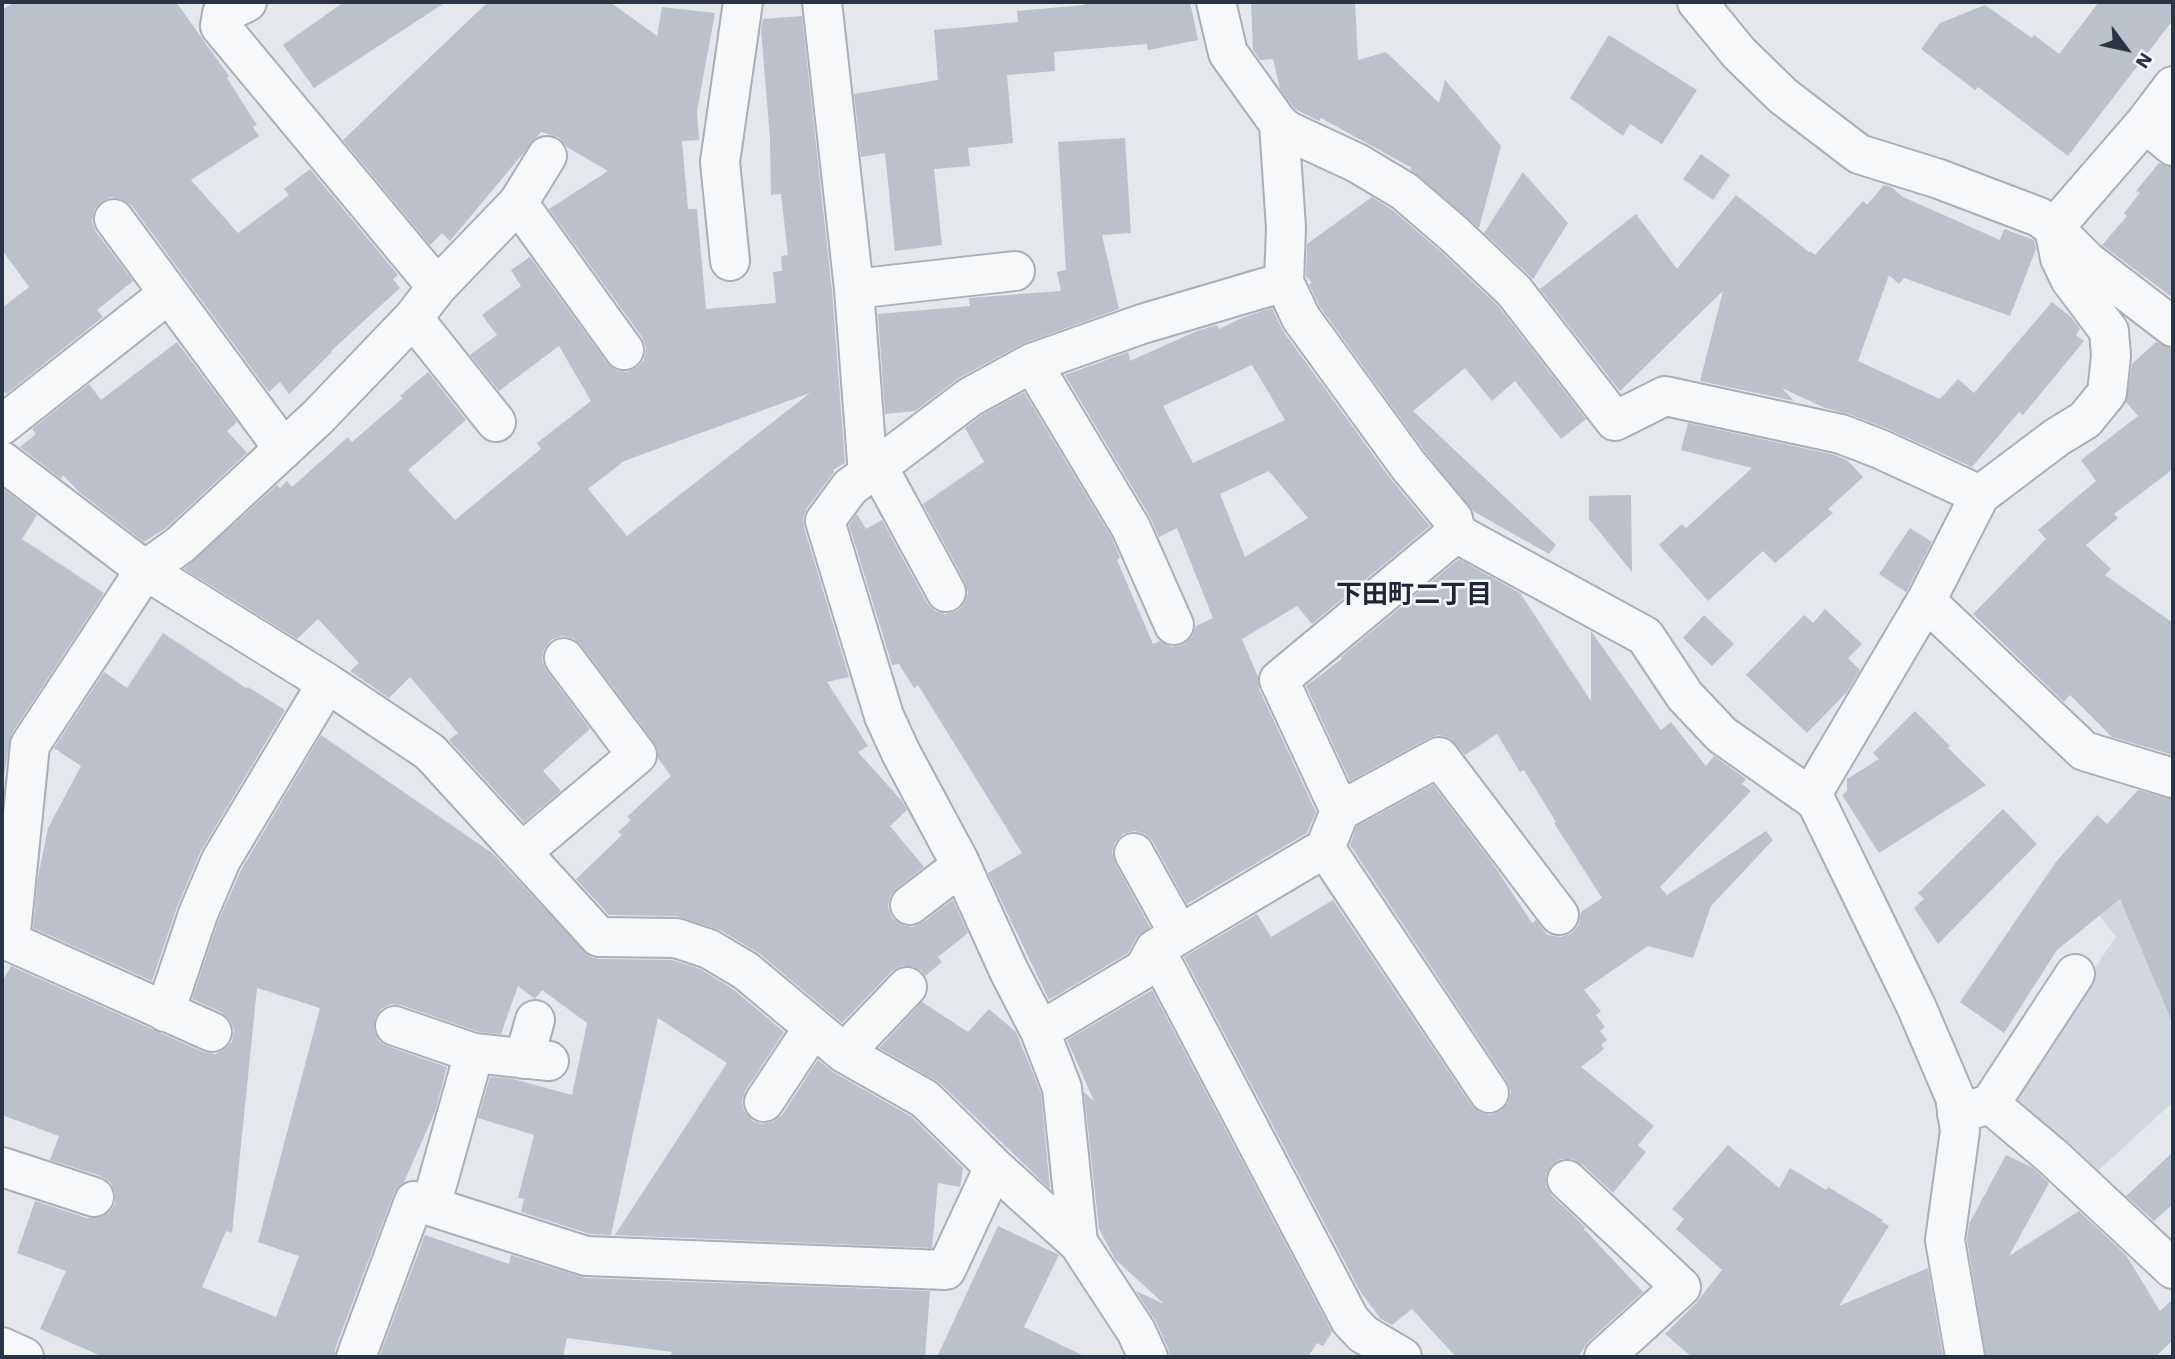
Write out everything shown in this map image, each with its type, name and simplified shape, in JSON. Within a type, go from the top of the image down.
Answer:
[{"type":"street","points":[[247,2],[222,14],[220,26],[437,287]]},
{"type":"street","points":[[730,261],[720,162],[743,2]]},
{"type":"street","points":[[822,2],[873,471],[946,592]]},
{"type":"street","points":[[1216,2],[1228,53],[1279,124],[1288,131],[1357,163],[1404,191],[1454,234],[1514,291],[1615,421],[1665,396],[1841,434],[1881,449],[1980,495]]},
{"type":"street","points":[[1697,2],[1739,53],[1783,96],[1859,154],[2039,216],[2087,261],[2173,327]]},
{"type":"street","points":[[2054,228],[2159,134],[2173,86]]},
{"type":"street","points":[[1279,124],[1286,228],[1284,282],[1301,318],[1408,465],[1452,519],[1456,533],[1645,636],[1685,696],[1722,735],[1816,801],[1916,1006],[1955,1097],[2053,1157],[2173,1269]]},
{"type":"street","points":[[212,1032],[6,939],[30,746],[145,570],[180,545],[318,418],[518,203],[547,156]]},
{"type":"street","points":[[518,203],[624,350]]},
{"type":"street","points":[[114,219],[283,448]]},
{"type":"street","points":[[1811,797],[1926,601],[1980,495],[2057,437],[2085,420],[2106,393],[2111,356],[2109,331],[2070,279],[2060,258],[2054,228]]},
{"type":"street","points":[[854,289],[1015,271]]},
{"type":"street","points":[[1078,1242],[1062,1087],[1040,1031],[961,866],[884,716],[825,521],[850,487],[970,397],[1032,363],[1192,308],[1284,282]]},
{"type":"street","points":[[2,425],[167,294]]},
{"type":"street","points":[[413,318],[496,422]]},
{"type":"street","points":[[1032,363],[1131,528],[1174,625]]},
{"type":"street","points":[[2,461],[145,570],[327,683],[430,752],[599,937],[676,938],[709,949],[746,971],[844,1053],[925,1099],[994,1167],[1078,1242],[1136,1331],[1149,1357]]},
{"type":"street","points":[[1340,811],[1279,680],[1456,533]]},
{"type":"street","points":[[1926,601],[2084,751],[2173,778]]},
{"type":"street","points":[[522,852],[637,755],[564,658]]},
{"type":"street","points":[[165,1012],[198,914],[221,860],[327,683]]},
{"type":"street","points":[[1040,1031],[1144,970],[1167,941],[1325,848],[1340,811],[1439,757],[1559,915]]},
{"type":"street","points":[[1325,848],[1489,1093]]},
{"type":"street","points":[[1134,853],[1167,941],[1343,1307],[1353,1346],[1402,1357]]},
{"type":"street","points":[[911,905],[961,866]]},
{"type":"street","points":[[1965,1357],[1945,1240],[1960,1130],[2075,974]]},
{"type":"street","points":[[844,1053],[906,987]]},
{"type":"street","points":[[395,1026],[474,1053],[537,1060],[534,1020]]},
{"type":"street","points":[[764,1102],[813,1028]]},
{"type":"street","points":[[431,1206],[474,1053]]},
{"type":"street","points":[[2,1167],[94,1197]]},
{"type":"street","points":[[356,1357],[414,1201],[586,1256],[946,1270],[994,1167]]},
{"type":"street","points":[[1567,1180],[1681,1287],[1604,1357]]},
{"type":"shaded area","points":[[2150,844],[2173,872],[2173,1102],[2090,1178],[2004,1099],[2116,937],[2089,902]]},
{"type":"building","points":[[14,2],[176,2],[229,76],[227,78],[257,125],[253,127],[259,136],[191,180],[238,233],[289,195],[284,189],[310,169],[398,275],[393,279],[400,288],[289,394],[280,382],[269,392],[132,206],[122,199],[111,197],[102,201],[94,210],[92,222],[96,232],[133,281],[97,310],[103,317],[6,394],[2,388],[2,308],[29,287],[2,250],[2,10]]},
{"type":"building","points":[[344,2],[446,2],[314,88],[283,45]]},
{"type":"building","points":[[488,2],[610,2],[657,36],[662,7],[715,13],[697,111],[699,140],[682,141],[688,209],[697,209],[706,309],[776,303],[773,272],[782,271],[781,256],[788,255],[781,194],[771,195],[770,138],[761,29],[763,19],[802,16],[832,291],[845,463],[833,470],[807,508],[803,518],[804,527],[849,677],[827,682],[868,746],[858,752],[907,810],[890,826],[924,867],[890,896],[888,907],[892,918],[902,925],[913,927],[953,900],[968,933],[938,957],[942,962],[925,976],[922,971],[911,966],[902,966],[892,971],[842,1023],[760,954],[720,930],[677,916],[609,915],[576,879],[622,835],[618,832],[631,820],[627,817],[671,776],[658,758],[654,742],[573,638],[562,636],[551,640],[544,649],[542,661],[590,729],[543,771],[561,791],[524,822],[449,740],[458,733],[410,677],[389,698],[350,671],[359,663],[318,619],[297,639],[184,569],[277,485],[280,488],[287,481],[292,487],[348,437],[352,442],[403,398],[400,396],[428,372],[466,420],[408,470],[455,520],[541,449],[537,443],[591,401],[559,346],[499,391],[470,355],[497,335],[482,315],[521,286],[511,270],[530,257],[607,363],[616,370],[627,372],[644,360],[646,348],[642,337],[549,209],[608,171],[567,147],[558,137],[541,132],[450,241],[442,233],[430,245],[343,140]],"holes":[[[810,393],[627,536],[588,489],[624,461]]]},
{"type":"building","points":[[1084,2],[1190,2],[1198,40],[1148,50],[1147,44],[1054,52],[1055,71],[1007,75],[1013,143],[968,148],[970,166],[934,169],[942,245],[895,251],[885,153],[861,157],[854,94],[938,80],[934,30],[1018,22],[1017,11],[1084,5]]},
{"type":"building","points":[[1355,2],[1358,60],[1386,52],[1439,103],[1445,80],[1501,146],[1479,228],[1410,169],[1412,168],[1321,118],[1319,121],[1295,109],[1280,89],[1273,59],[1260,60],[1253,50],[1251,3]]},
{"type":"building","points":[[2099,2],[2173,2],[2173,20],[2068,156],[1978,87],[1975,90],[1921,49],[1940,23],[1985,5],[2059,54]]},
{"type":"building","points":[[1609,35],[1697,90],[1662,144],[1630,124],[1623,136],[1570,98]]},
{"type":"building","points":[[1125,138],[1131,233],[1102,235],[1119,309],[1022,344],[959,378],[915,411],[885,414],[878,314],[970,306],[969,298],[1061,291],[1057,272],[1066,270],[1058,142]]},
{"type":"building","points":[[1701,154],[1730,175],[1713,200],[1683,179]]},
{"type":"building","points":[[2159,163],[2173,167],[2173,298],[2102,245],[2127,216],[2124,213],[2140,193],[2136,191]]},
{"type":"building","points":[[1523,172],[1568,223],[1533,279],[1484,233]]},
{"type":"building","points":[[1884,185],[1903,197],[2000,240],[2004,229],[2034,240],[2036,249],[2010,316],[1904,278],[1899,284],[1889,275],[1858,361],[1940,399],[1958,379],[1974,393],[2052,302],[2071,317],[2080,329],[2076,335],[2084,341],[2023,415],[2019,412],[1972,467],[1888,429],[1825,408],[1782,388],[1794,401],[1700,381],[1723,291],[1620,391],[1540,289],[1636,214],[1677,269],[1736,195],[1815,255],[1863,201],[1867,205]]},
{"type":"building","points":[[1372,197],[1391,209],[1439,250],[1498,306],[1586,419],[1561,439],[1515,381],[1492,401],[1465,368],[1413,411],[1556,545],[1549,554],[1473,511],[1425,452],[1320,307],[1309,284],[1312,283],[1306,276],[1307,244]]},
{"type":"building","points":[[1272,308],[1283,331],[1390,478],[1430,526],[1312,624],[1297,606],[1242,639],[1258,677],[1259,689],[1316,812],[1307,833],[1187,904],[1153,842],[1145,834],[1135,831],[1123,834],[1115,842],[1112,852],[1115,863],[1150,927],[1137,937],[1128,953],[1049,1000],[988,873],[1022,853],[918,685],[914,688],[899,664],[892,665],[849,525],[857,514],[866,529],[882,520],[927,603],[935,611],[945,614],[957,611],[964,604],[968,593],[965,582],[923,504],[984,462],[965,428],[982,415],[1024,392],[1112,538],[1120,558],[1117,560],[1153,644],[1160,641],[1171,647],[1183,645],[1192,637],[1196,626],[1213,618],[1177,528],[1159,537],[1150,517],[1065,375],[1128,352],[1130,361],[1197,331],[1217,325],[1219,329]],"holes":[[[1252,365],[1285,420],[1193,463],[1163,406]],[[1269,471],[1308,518],[1245,557],[1220,494]]]},
{"type":"building","points":[[177,342],[237,422],[227,431],[247,453],[166,528],[144,542],[79,492],[63,475],[61,479],[20,447],[36,434],[32,429],[89,384],[101,400]]},
{"type":"building","points":[[2156,342],[2173,348],[2173,469],[2114,514],[2118,518],[2086,545],[2111,569],[2105,575],[2173,623],[2173,755],[2112,737],[2070,695],[2064,702],[1973,614],[2046,539],[2038,530],[2096,481],[2081,460],[2138,416],[2126,402],[2132,364]]},
{"type":"building","points":[[1688,423],[1835,455],[1847,460],[1863,477],[1828,509],[1833,513],[1775,563],[1763,551],[1708,601],[1659,545],[1682,524],[1686,528],[1752,468],[1681,450]]},
{"type":"building","points":[[2,488],[37,515],[22,539],[104,593],[12,733],[2,785]]},
{"type":"building","points":[[1631,495],[1632,572],[1589,519],[1589,496]]},
{"type":"building","points":[[1910,528],[1932,542],[1906,592],[1879,574]]},
{"type":"building","points":[[1459,559],[1520,593],[1591,701],[1591,631],[1661,730],[1671,722],[1706,766],[1714,756],[1746,779],[1742,784],[1751,791],[1660,887],[1667,895],[1766,831],[1773,840],[1711,906],[1693,958],[1648,946],[1584,990],[1601,1011],[1596,1015],[1605,1027],[1600,1031],[1607,1040],[1601,1045],[1604,1049],[1581,1067],[1654,1126],[1638,1145],[1646,1152],[1613,1193],[1573,1159],[1560,1159],[1546,1174],[1546,1186],[1552,1196],[1585,1227],[1643,1292],[1589,1341],[1578,1357],[1456,1357],[1412,1309],[1392,1325],[1381,1319],[1361,1293],[1184,957],[1257,914],[1271,937],[1333,900],[1471,1105],[1479,1112],[1490,1115],[1501,1111],[1508,1103],[1511,1092],[1507,1081],[1350,845],[1357,826],[1433,785],[1493,864],[1532,923],[1536,920],[1547,935],[1561,937],[1572,933],[1579,924],[1581,912],[1602,898],[1524,770],[1520,772],[1497,734],[1465,755],[1449,738],[1439,735],[1429,738],[1350,781],[1306,686],[1342,659],[1341,657]]},
{"type":"building","points":[[1825,609],[1862,644],[1848,658],[1860,670],[1847,692],[1807,733],[1746,675],[1804,615],[1813,623]]},
{"type":"building","points":[[1704,615],[1734,644],[1712,666],[1683,638]]},
{"type":"building","points":[[163,633],[246,688],[285,710],[201,851],[177,907],[152,981],[33,928],[38,877],[48,828],[81,766],[54,748],[104,672],[127,688]]},
{"type":"building","points":[[1915,711],[1986,785],[1879,853],[1842,795],[1847,791],[1847,779],[1879,759],[1873,753]]},
{"type":"building","points":[[321,735],[492,853],[590,957],[672,960],[700,969],[733,989],[784,1032],[745,1091],[742,1101],[744,1111],[753,1121],[762,1124],[773,1122],[782,1115],[818,1060],[833,1072],[912,1117],[963,1168],[960,1187],[938,1183],[932,1248],[615,1235],[727,1063],[658,1018],[611,1235],[590,1234],[521,1212],[524,1199],[518,1198],[534,1135],[478,1118],[490,1077],[513,1079],[572,1095],[587,1023],[542,990],[535,999],[518,986],[501,1034],[479,1032],[401,1005],[391,1004],[381,1009],[375,1018],[374,1031],[379,1041],[447,1067],[435,1112],[404,1182],[394,1193],[335,1349],[335,1357],[103,1357],[40,1329],[66,1271],[17,1253],[35,1201],[87,1218],[98,1218],[109,1213],[115,1204],[115,1193],[111,1183],[101,1176],[50,1160],[59,1136],[2,1115],[2,982],[11,966],[203,1052],[215,1054],[232,1042],[234,1030],[230,1020],[221,1012],[192,999],[218,922],[241,870]],"holes":[[[257,988],[320,1008],[258,1242],[299,1256],[276,1317],[202,1287],[226,1231],[232,1233]]]},
{"type":"building","points":[[2138,790],[2173,799],[2173,1024],[2120,899],[2057,950],[2004,1033],[1960,1002],[2056,862],[2097,815],[2107,824]]},
{"type":"building","points":[[2003,809],[2037,844],[1938,944],[1914,908],[1924,899],[1918,893]]},
{"type":"building","points":[[1152,990],[1332,1332],[1323,1346],[1317,1343],[1308,1357],[1170,1357],[1156,1322],[1136,1291],[1164,1304],[1115,1259],[1099,1229],[1084,1092],[1094,1101],[1067,1040]]},
{"type":"building","points":[[922,1002],[968,1032],[989,1009],[1016,1032],[1041,1093],[1050,1189],[940,1083],[879,1048]]},
{"type":"building","points":[[1728,1145],[1779,1188],[1790,1168],[1883,1220],[1882,1222],[1889,1226],[1839,1306],[1928,1268],[1943,1357],[1692,1357],[1665,1334],[1696,1303],[1722,1270],[1676,1229],[1684,1219],[1672,1209]]},
{"type":"building","points":[[2173,1152],[2173,1204],[2154,1221],[2126,1196]]},
{"type":"building","points":[[2006,1155],[2033,1168],[2049,1183],[2009,1256],[2079,1211],[2126,1255],[2160,1311],[2173,1299],[2173,1340],[2155,1357],[1986,1357],[1967,1240],[1969,1224]]},
{"type":"building","points":[[998,1226],[1059,1255],[1024,1327],[1086,1357],[937,1357]]},
{"type":"building","points":[[425,1235],[509,1264],[511,1255],[585,1278],[930,1291],[925,1357],[670,1357],[672,1352],[567,1338],[563,1357],[379,1357]]},
{"type":"district","name":"下田町二丁目","points":[[1414,595]]}]
